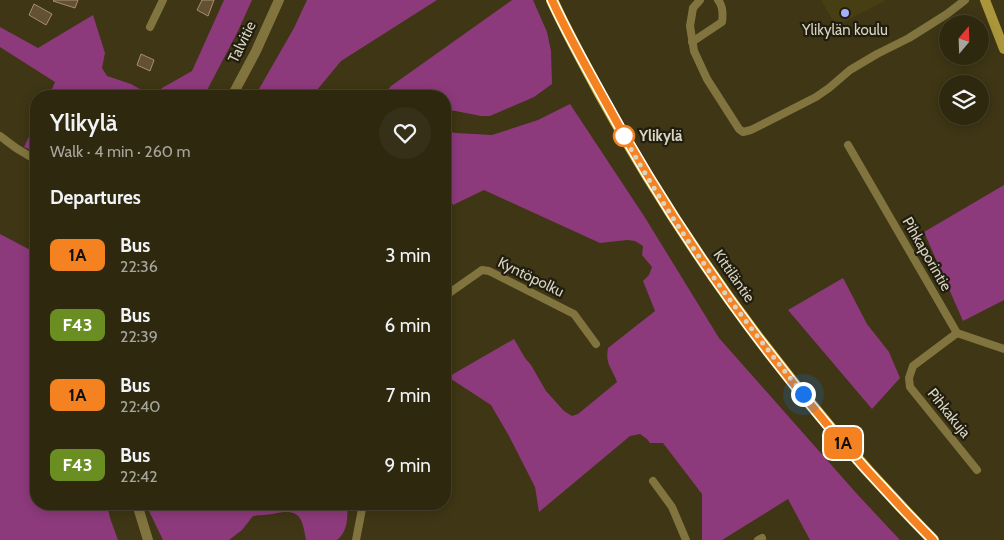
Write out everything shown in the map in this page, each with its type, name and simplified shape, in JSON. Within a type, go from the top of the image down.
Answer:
[{"type":"main road","name":"Kittiläntie","points":[[552,0],[629,146],[725,294],[826,424],[867,471],[933,540]]},
{"type":"main road","points":[[985,0],[1004,49]]},
{"type":"street","points":[[150,27],[163,0]]},
{"type":"street","name":"Talvitie","points":[[235,90],[279,0]]},
{"type":"street","points":[[700,0],[693,8],[690,26],[694,51],[707,79],[739,129],[743,132],[751,130],[816,97],[850,70],[909,38],[965,0]]},
{"type":"street","points":[[692,42],[722,22],[723,14],[720,1],[718,0]]},
{"type":"street","points":[[0,136],[30,156]]},
{"type":"street","name":"Pihkaporintie","points":[[848,145],[957,333]]},
{"type":"street","name":"Kyntöpolku","points":[[451,292],[482,270],[489,271],[574,314],[596,344]]},
{"type":"street","points":[[957,333],[1004,349]]},
{"type":"street","name":"Pihkakuja","points":[[957,333],[914,366],[909,378],[910,387],[977,470]]},
{"type":"street","points":[[653,481],[672,508],[686,540]]},
{"type":"street","points":[[139,510],[148,540]]},
{"type":"street","points":[[356,540],[362,510]]},
{"type":"shaded area","points":[[224,0],[252,0],[207,90],[160,90],[192,71]]},
{"type":"shaded area","points":[[307,0],[437,0],[341,61],[317,90],[258,90],[294,28]]},
{"type":"shaded area","points":[[512,0],[533,0],[547,32],[551,51],[552,84],[534,97],[490,116],[481,116],[451,110],[451,90],[388,90]]},
{"type":"shaded area","name":"Ylikylän koulu","points":[[821,0],[887,0],[836,26]]},
{"type":"shaded area","points":[[93,15],[105,53],[102,68],[107,76],[131,84],[142,90],[52,90],[55,82],[0,47],[0,27],[38,48]]},
{"type":"shaded area","points":[[570,104],[644,216],[719,338],[900,540],[810,540],[788,499],[722,540],[702,540],[702,494],[663,443],[650,443],[640,434],[630,436],[539,512],[535,487],[491,405],[451,379],[451,375],[514,339],[546,391],[564,411],[572,416],[578,414],[617,382],[608,362],[608,348],[655,311],[643,281],[649,275],[652,267],[642,255],[643,246],[635,241],[600,243],[484,190],[453,205],[451,200],[451,132],[492,135],[538,120]]},
{"type":"shaded area","points":[[30,134],[30,150],[24,147]]},
{"type":"shaded area","points":[[1004,185],[1004,300],[963,321],[924,232]]},
{"type":"shaded area","points":[[0,234],[30,250],[30,510],[108,510],[118,540],[0,540]]},
{"type":"shaded area","points":[[843,278],[867,324],[889,352],[900,378],[872,409],[788,310]]},
{"type":"shaded area","points":[[347,510],[347,519],[343,533],[337,540],[306,540],[303,525],[298,516],[294,513],[282,512],[253,516],[242,530],[229,540],[163,540],[149,511]]},
{"type":"building","points":[[54,0],[78,0],[75,8]]},
{"type":"building","points":[[202,0],[214,0],[208,16],[197,10]]},
{"type":"building","points":[[34,4],[52,14],[46,25],[29,15]]},
{"type":"building","points":[[141,54],[154,60],[150,71],[137,65]]},
{"type":"bus line","name":"1A","points":[[552,0],[629,146],[725,294],[826,424],[867,471],[933,540]]},
{"type":"place","name":"Ylikylän koulu","points":[[845,13]]},
{"type":"place","name":"Ylikylä","points":[[624,136]]},
{"type":"route","points":[[624,136],[621,131],[658,193],[725,294],[803,394]]}]
